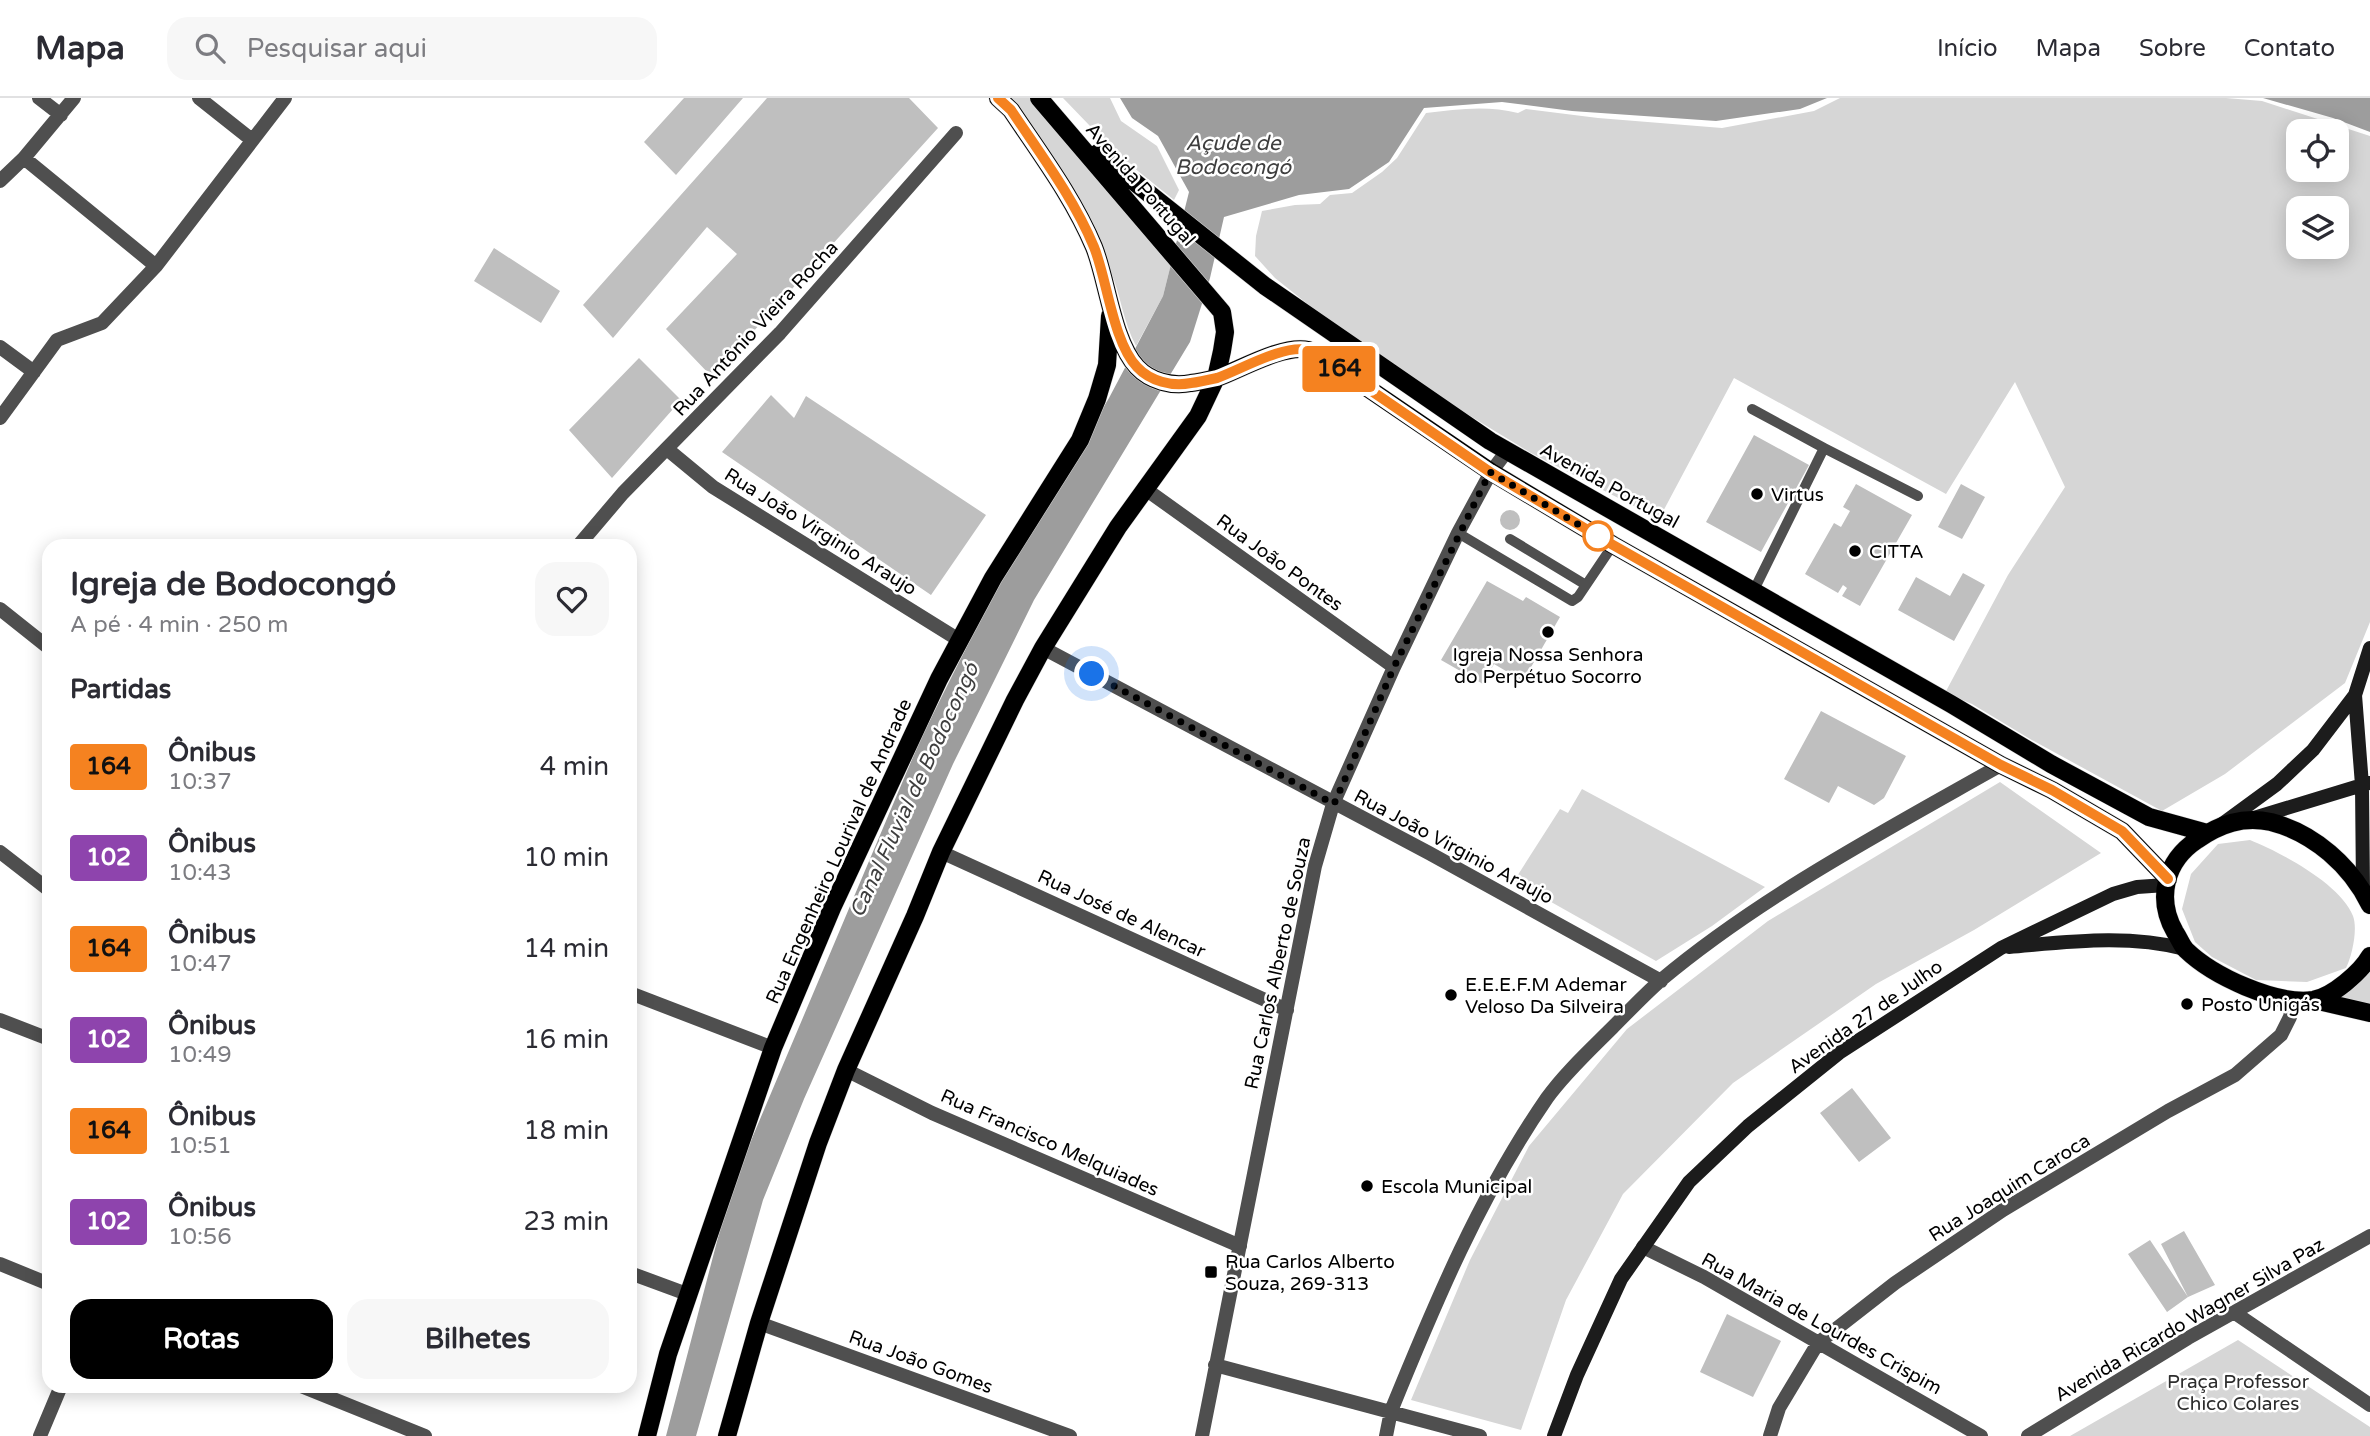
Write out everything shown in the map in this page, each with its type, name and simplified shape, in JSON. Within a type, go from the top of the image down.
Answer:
[{"type":"main road","points":[[998,98],[1011,110],[1073,203],[1095,250],[1110,306],[1126,350],[1135,366],[1149,378],[1169,384],[1185,384],[1216,378],[1281,352],[1307,349],[1490,472],[1613,545],[2113,826],[2135,843],[2167,882]]},
{"type":"main road","name":"Avenida Portugal","points":[[1039,98],[1114,167],[1265,286],[1507,451],[1940,697],[2050,764],[2132,808],[2149,817],[2213,829]]},
{"type":"main road","name":"Avenida Portugal","points":[[1039,98],[1222,312],[1223,351],[1216,378]]},
{"type":"main road","name":"Rua Engenheiro Lourival de Andrade","points":[[647,1436],[687,1294],[773,1048],[832,908],[959,640],[993,578],[1080,440],[1097,400],[1107,365],[1110,306]]},
{"type":"main road","points":[[727,1436],[759,1323],[818,1143],[846,1070],[905,940],[941,852],[1043,648],[1144,488],[1198,416],[1216,378]]},
{"type":"main road","points":[[2370,648],[2355,695],[2314,750],[2277,784],[2183,849],[2172,864],[2167,882],[2167,918],[2185,949],[2213,969],[2266,994],[2314,1000],[2370,1013]]},
{"type":"main road","points":[[2355,695],[2366,784],[2366,897]]},
{"type":"main road","points":[[2357,718],[2370,730]]},
{"type":"main road","points":[[2213,829],[2366,784]]},
{"type":"main road","points":[[2254,818],[2282,825],[2313,841],[2341,862],[2366,897]]},
{"type":"main road","name":"Avenida 27 de Julho","points":[[1555,1436],[1577,1374],[1621,1279],[1689,1182],[1748,1126],[1839,1053],[2001,948],[2113,894],[2167,882]]},
{"type":"main road","name":"Avenida 27 de Julho","points":[[2001,948],[2101,939],[2155,942],[2185,949]]},
{"type":"main road","points":[[2314,1000],[2343,984],[2363,968],[2370,956]]},
{"type":"street","points":[[39,98],[61,115]]},
{"type":"street","points":[[0,181],[24,158],[74,98]]},
{"type":"street","points":[[199,98],[252,140]]},
{"type":"street","points":[[0,418],[57,340],[102,323],[156,266],[285,98]]},
{"type":"street","name":"Rua Antônio Vieira Rocha","points":[[584,539],[622,494],[780,333],[956,133]]},
{"type":"street","points":[[24,158],[156,266]]},
{"type":"street","points":[[0,347],[34,372]]},
{"type":"street","name":"Rua João Virginio Araujo","points":[[667,449],[713,487],[959,640]]},
{"type":"street","name":"Rua Carlos Alberto de Souza","points":[[1202,1436],[1315,866],[1334,804],[1394,667],[1458,533],[1490,472],[1507,451]]},
{"type":"street","name":"Rua João Pontes","points":[[1144,488],[1394,667]]},
{"type":"street","points":[[0,609],[42,642]]},
{"type":"street","name":"Rua João Virginio Araujo","points":[[1043,648],[1429,853],[1661,981]]},
{"type":"street","points":[[1386,1436],[1391,1411],[1462,1243],[1511,1154],[1548,1096],[1584,1056],[1661,981],[1763,907],[1852,851],[2001,765]]},
{"type":"street","points":[[0,852],[42,885]]},
{"type":"street","name":"Rua José de Alencar","points":[[941,852],[1287,1010]]},
{"type":"street","points":[[637,996],[773,1048]]},
{"type":"street","name":"Rua Joaquim Caroca","points":[[1770,1436],[1779,1408],[1818,1343],[1895,1283],[2003,1210],[2168,1111],[2235,1075],[2281,1035],[2290,1017],[2294,999]]},
{"type":"street","points":[[0,1020],[42,1036]]},
{"type":"street","name":"Rua Francisco Melquiades","points":[[846,1070],[933,1113],[1240,1246]]},
{"type":"street","name":"Avenida Ricardo Wagner Silva Paz","points":[[2028,1436],[2123,1376],[2370,1236]]},
{"type":"street","name":"Rua Maria de Lourdes Crispim","points":[[1643,1247],[1704,1278],[1981,1436]]},
{"type":"street","points":[[0,1264],[42,1281]]},
{"type":"street","points":[[637,1276],[687,1294]]},
{"type":"street","points":[[2235,1313],[2370,1405]]},
{"type":"street","name":"Rua João Gomes","points":[[759,1323],[1069,1436]]},
{"type":"street","points":[[1215,1365],[1480,1436]]},
{"type":"street","points":[[40,1436],[58,1393]]},
{"type":"street","points":[[318,1393],[425,1436]]},
{"type":"lane","points":[[1752,409],[1919,496]]},
{"type":"lane","points":[[1754,590],[1824,448]]},
{"type":"lane","points":[[1458,533],[1572,601],[1578,597],[1613,545]]},
{"type":"lane","points":[[1510,539],[1586,586]]},
{"type":"green space","points":[[1011,98],[1032,98],[1171,264],[1163,296],[1136,346],[1110,270],[1078,203],[1040,137]]},
{"type":"green space","points":[[1063,98],[1110,98],[1121,121],[1157,146],[1179,190],[1174,200],[1118,155]]},
{"type":"green space","points":[[1840,98],[2226,98],[2262,101],[2318,119],[2286,119],[2286,182],[2349,182],[2349,129],[2370,136],[2370,622],[2345,683],[2225,774],[2162,811],[1972,704],[1945,693],[2008,575],[2065,487],[2015,382],[1946,494],[1734,378],[1659,519],[1531,453],[1444,400],[1310,306],[1275,278],[1255,256],[1262,211],[1320,204],[1330,195],[1352,193],[1397,158],[1426,113],[1484,108],[1518,113],[1526,109],[1722,128],[1814,111]]},
{"type":"green space","points":[[2000,782],[2101,853],[1974,930],[1876,984],[1733,1083],[1623,1194],[1566,1300],[1521,1430],[1411,1400],[1470,1260],[1529,1146],[1627,1029],[1768,921]]},
{"type":"green space","points":[[1582,789],[1765,887],[1712,926],[1656,961],[1514,881],[1560,809],[1568,813]]},
{"type":"green space","points":[[2250,840],[2308,870],[2336,892],[2346,904],[2353,916],[2355,935],[2346,968],[2307,982],[2256,980],[2212,957],[2195,942],[2182,909],[2191,874],[2218,844]]},
{"type":"green space","points":[[2370,968],[2370,1007],[2330,998]]},
{"type":"green space","name":"Praça Professor Chico Colares","points":[[2238,1340],[2370,1427],[2370,1436],[2070,1436]]},
{"type":"water","points":[[1120,98],[1827,98],[1800,109],[1716,121],[1572,111],[1502,102],[1424,108],[1389,162],[1349,189],[1299,195],[1224,217],[1210,278],[1190,342],[1034,600],[953,764],[804,1099],[763,1200],[696,1436],[666,1436],[731,1188],[921,738],[1001,578],[1109,398],[1163,296],[1189,192],[1158,136],[1132,118]]},
{"type":"water","points":[[2263,98],[2370,98],[2370,132],[2349,124],[2349,119],[2333,118]]},
{"type":"building","points":[[684,98],[743,98],[676,175],[644,142]]},
{"type":"building","points":[[767,98],[909,98],[938,128],[712,377],[666,329],[737,254],[707,227],[613,338],[583,305]]},
{"type":"building","points":[[494,248],[560,291],[541,323],[474,281]]},
{"type":"building","points":[[639,358],[681,400],[612,478],[569,430]]},
{"type":"building","points":[[771,395],[794,418],[806,396],[986,515],[931,595],[722,452]]},
{"type":"building","name":"Virtus","points":[[1754,435],[1809,465],[1761,552],[1706,522]]},
{"type":"building","name":"CITTA","points":[[1856,484],[1912,515],[1860,606],[1842,596],[1847,588],[1843,585],[1838,593],[1805,574],[1834,523],[1841,527],[1850,511],[1843,507]]},
{"type":"building","points":[[1961,484],[1985,497],[1962,539],[1938,527]]},
{"type":"building","points":[[1510,510],[1517,513],[1520,520],[1517,527],[1510,530],[1503,527],[1500,520],[1503,513]]},
{"type":"building","points":[[1963,573],[1985,585],[1954,641],[1898,610],[1916,577],[1950,596]]},
{"type":"building","points":[[1487,581],[1523,601],[1526,597],[1560,617],[1523,681],[1494,664],[1483,684],[1441,660]]},
{"type":"building","points":[[1821,711],[1906,756],[1884,798],[1874,805],[1838,786],[1829,803],[1784,779]]},
{"type":"building","points":[[1852,1088],[1891,1138],[1859,1162],[1820,1113]]},
{"type":"building","points":[[2184,1231],[2215,1285],[2188,1297],[2161,1244]]},
{"type":"building","points":[[2150,1240],[2188,1297],[2167,1312],[2128,1254]]},
{"type":"building","points":[[1727,1314],[1781,1341],[1753,1397],[1700,1372]]},
{"type":"bus line","name":"164","points":[[998,98],[1011,110],[1073,203],[1095,250],[1110,306],[1126,350],[1135,366],[1149,378],[1169,384],[1185,384],[1216,378],[1281,352],[1307,349],[1490,472],[1613,545],[2122,831],[2168,879]]},
{"type":"place","name":"Virtus","points":[[1757,494]]},
{"type":"place","name":"CITTA","points":[[1855,551]]},
{"type":"place","name":"Igreja Nossa Senhora do Perpétuo Socorro","points":[[1548,632]]},
{"type":"place","name":"E.E.E.F.M Ademar Veloso Da Silveira","points":[[1451,995]]},
{"type":"place","name":"Posto Unigás","points":[[2187,1004]]},
{"type":"place","name":"Escola Municipal","points":[[1367,1186]]},
{"type":"place","name":"Rua Carlos Alberto Souza, 269-313","points":[[1211,1272]]},
{"type":"route","points":[[1092,674],[1334,804],[1367,724],[1490,472],[1598,536]]},
{"type":"water label","name":"Açude de Bodocongó","points":[[1233,155]]},
{"type":"water label","name":"Canal Fluvial de Bodocongó","points":[[914,790]]}]
